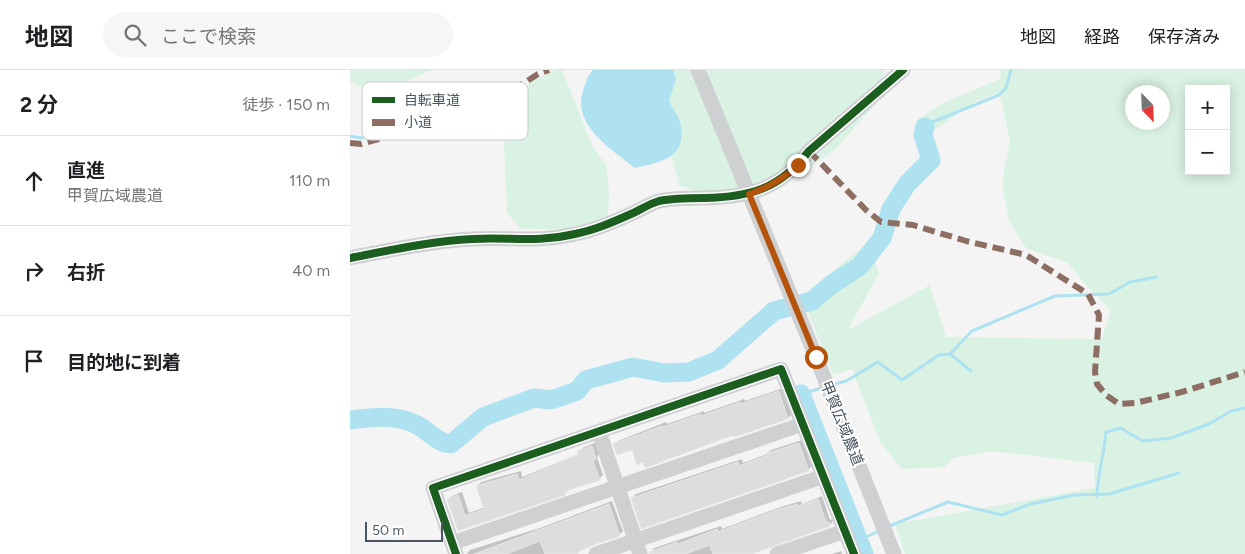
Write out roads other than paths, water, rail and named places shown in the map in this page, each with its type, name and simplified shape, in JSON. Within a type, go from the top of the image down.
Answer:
[{"type":"street","name":"甲賀広域農道","points":[[698,70],[894,554]]},
{"type":"street","points":[[350,258],[432,242],[458,240],[536,241],[574,235],[604,226],[658,202],[676,199],[730,198],[764,189],[782,179],[798,165],[809,151],[903,70]]},
{"type":"street","points":[[803,424],[618,486],[454,548],[433,488],[781,369],[824,476],[854,554]]},
{"type":"street","points":[[599,432],[638,547]]},
{"type":"street","points":[[596,554],[638,547],[824,476]]},
{"type":"street","points":[[776,554],[845,531]]},
{"type":"water","points":[[593,70],[673,70],[676,79],[669,101],[678,116],[681,126],[679,146],[675,152],[662,161],[635,168],[596,136],[583,115],[581,104],[586,82]]},
{"type":"waterway","points":[[925,127],[930,123],[999,95],[1006,88],[1011,70]]},
{"type":"waterway","points":[[350,420],[376,417],[401,419],[421,427],[442,442],[451,444],[483,417],[534,398],[551,400],[577,391],[586,380],[633,367],[664,373],[689,372],[718,360],[774,311],[812,301],[831,285],[860,266],[882,238],[891,209],[907,184],[931,160],[923,135],[925,127]]},
{"type":"waterway","points":[[350,136],[362,138]]},
{"type":"waterway","points":[[831,385],[846,381],[878,362],[902,380],[939,355],[950,354],[972,331],[1055,296],[1109,294],[1130,282],[1157,277]]},
{"type":"waterway","points":[[950,354],[971,371]]},
{"type":"waterway","points":[[801,394],[822,388]]},
{"type":"waterway","points":[[801,394],[864,554]]},
{"type":"waterway","points":[[1097,496],[1106,432],[1121,428],[1142,441],[1171,438],[1209,424],[1231,411],[1245,408]]},
{"type":"waterway","points":[[887,527],[948,502],[1002,515],[1030,504],[1074,495],[1109,494],[1179,473]]},
{"type":"waterway","points":[[859,540],[879,531]]}]
